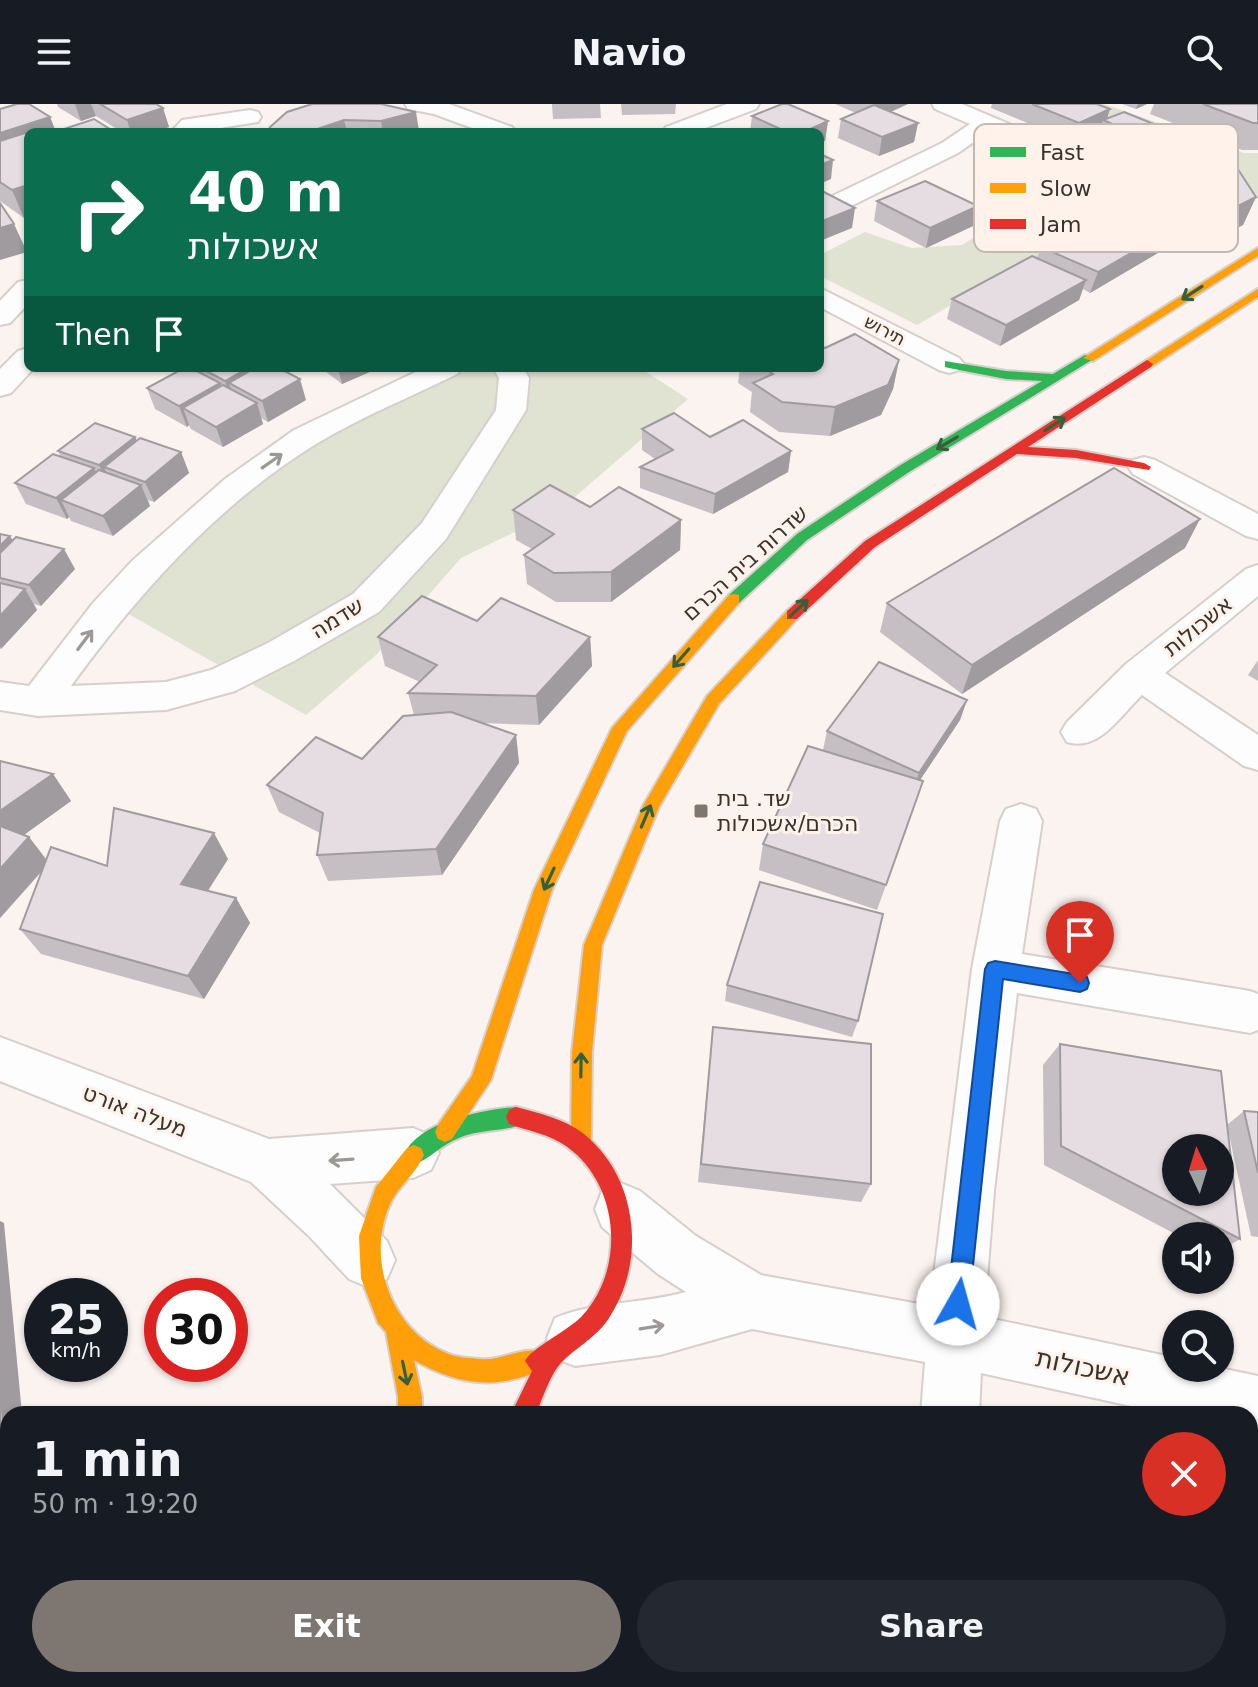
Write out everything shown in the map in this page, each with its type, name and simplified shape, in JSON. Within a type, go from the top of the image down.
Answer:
[{"type":"street","points":[[416,104],[453,112],[494,128]]},
{"type":"street","points":[[685,128],[748,104]]},
{"type":"street","points":[[943,104],[992,124]]},
{"type":"street","points":[[187,128],[190,125],[251,118]]},
{"type":"street","points":[[826,209],[950,148],[974,131]]},
{"type":"street","name":"שדרות בית הכרם","points":[[429,1143],[481,1080],[543,890],[620,728],[720,612],[802,537],[904,469],[1057,378],[1258,251]]},
{"type":"street","points":[[0,317],[24,292]]},
{"type":"street","points":[[581,1143],[582,1052],[593,945],[651,806],[713,700],[794,613],[870,544],[1015,450],[1096,405],[1258,292]]},
{"type":"street","name":"תירוש","points":[[824,299],[961,386]]},
{"type":"street","points":[[0,387],[24,361]]},
{"type":"street","points":[[38,702],[106,612],[144,569],[237,486],[305,437],[439,372]]},
{"type":"street","name":"שדמה","points":[[0,696],[38,702],[166,696],[222,681],[281,652],[366,603],[434,531],[511,410],[514,378],[510,372]]},
{"type":"street","points":[[978,425],[961,386],[1006,375],[1057,378]]},
{"type":"street","points":[[1114,440],[1144,467],[1258,528]]},
{"type":"street","points":[[1015,450],[1076,454],[1144,467]]},
{"type":"street","name":"אשכולות","points":[[1081,732],[1139,674],[1258,577]]},
{"type":"street","name":"אשכולות","points":[[1139,674],[1258,755]]},
{"type":"street","points":[[950,1406],[954,1339],[995,969],[1021,821]]},
{"type":"street","points":[[995,969],[1250,1012]]},
{"type":"street","name":"מעלה אורט","points":[[0,1059],[269,1164],[328,1217],[368,1260]]},
{"type":"street","points":[[397,1333],[428,1359],[468,1372],[511,1372],[563,1347],[587,1328],[612,1292],[624,1250],[621,1209],[606,1172],[581,1143],[550,1126],[516,1117],[480,1120],[429,1143],[388,1184],[373,1221],[368,1260],[377,1299],[397,1333],[410,1406]]},
{"type":"street","name":"מעלה אורט","points":[[269,1164],[429,1143]]},
{"type":"street","name":"אשכולות","points":[[621,1209],[677,1255],[752,1301],[954,1339],[1258,1405]]},
{"type":"street","name":"אשכולות","points":[[563,1347],[660,1327],[752,1301]]},
{"type":"street","points":[[528,1406],[563,1347]]},
{"type":"green space","points":[[1051,104],[1104,104],[1161,124],[1089,124]]},
{"type":"green space","points":[[1238,151],[1258,153],[1258,198],[1243,205],[1238,202]]},
{"type":"green space","points":[[865,232],[911,248],[962,245],[974,237],[974,252],[1055,252],[982,287],[917,325],[824,278],[824,253]]},
{"type":"green space","points":[[420,372],[646,372],[688,399],[560,510],[461,558],[377,654],[306,715],[97,596],[302,427]]},
{"type":"building","points":[[29,104],[50,117],[0,133],[0,109]]},
{"type":"building","points":[[100,104],[156,104],[163,108],[127,120]]},
{"type":"building","points":[[312,104],[381,104],[416,112],[381,121],[344,120],[320,128],[270,128],[287,112]]},
{"type":"building","points":[[788,104],[828,121],[813,128],[778,128],[752,116]]},
{"type":"building","points":[[1032,104],[1097,104],[1110,109],[1079,123]]},
{"type":"building","points":[[1203,104],[1258,104],[1258,123],[1253,123]]},
{"type":"building","points":[[874,105],[918,123],[882,137],[841,119]]},
{"type":"building","points":[[1124,112],[1154,124],[1113,124],[1103,120]]},
{"type":"building","points":[[94,119],[108,128],[67,128]]},
{"type":"building","points":[[24,133],[24,186],[12,190],[0,182],[0,141]]},
{"type":"building","points":[[1238,169],[1256,197],[1238,206]]},
{"type":"building","points":[[925,181],[974,204],[974,208],[930,228],[877,201]]},
{"type":"building","points":[[824,192],[855,208],[824,220]]},
{"type":"building","points":[[0,203],[14,224],[0,228]]},
{"type":"building","points":[[1052,252],[1133,252],[1098,272]]},
{"type":"building","points":[[1032,256],[1086,280],[1006,325],[952,299]]},
{"type":"building","points":[[855,334],[899,360],[888,385],[835,407],[782,402],[753,383],[773,374],[770,372],[824,372],[825,348]]},
{"type":"building","points":[[177,372],[199,372],[220,383],[179,406],[147,388]]},
{"type":"building","points":[[208,372],[241,372],[225,381]]},
{"type":"building","points":[[248,372],[287,372],[300,379],[262,401],[229,383]]},
{"type":"building","points":[[223,385],[257,403],[216,427],[183,408]]},
{"type":"building","points":[[674,413],[710,437],[743,420],[791,451],[715,494],[640,467],[673,450],[642,429]]},
{"type":"building","points":[[95,423],[135,437],[99,465],[58,451]]},
{"type":"building","points":[[140,438],[181,452],[145,482],[104,467]]},
{"type":"building","points":[[53,454],[94,468],[56,498],[15,483]]},
{"type":"building","points":[[1114,468],[1200,519],[972,665],[887,603]]},
{"type":"building","points":[[99,470],[141,485],[103,516],[61,500]]},
{"type":"building","points":[[550,485],[590,507],[619,487],[681,520],[611,572],[554,573],[524,555],[554,534],[513,510]]},
{"type":"building","points":[[0,534],[10,536],[0,546]]},
{"type":"building","points":[[16,537],[64,549],[29,585],[0,578],[0,553]]},
{"type":"building","points":[[0,583],[25,589],[0,616]]},
{"type":"building","points":[[422,596],[477,621],[501,598],[590,637],[536,696],[408,693],[437,665],[378,637]]},
{"type":"building","points":[[879,662],[967,700],[919,773],[827,731]]},
{"type":"building","points":[[451,712],[516,735],[436,849],[317,855],[323,813],[267,785],[316,737],[362,759],[403,716]]},
{"type":"building","points":[[808,746],[923,781],[886,885],[763,844]]},
{"type":"building","points":[[0,761],[53,774],[0,811]]},
{"type":"building","points":[[114,808],[214,833],[181,884],[236,898],[188,976],[20,929],[51,847],[107,866]]},
{"type":"building","points":[[0,826],[29,837],[0,869]]},
{"type":"building","points":[[760,882],[883,914],[858,1021],[727,985]]},
{"type":"building","points":[[713,1027],[871,1044],[871,1184],[701,1164]]},
{"type":"building","points":[[1060,1044],[1221,1071],[1228,1134],[1162,1134],[1162,1198],[1061,1146]]},
{"type":"building","points":[[1244,1111],[1258,1112],[1258,1173]]},
{"type":"building","points":[[1234,1186],[1240,1239],[1234,1236],[1234,1222],[1207,1222],[1176,1206],[1234,1206]]},
{"type":"traffic: fast","points":[[734,599],[802,537],[904,469],[1089,358]]},
{"type":"traffic: fast","points":[[949,364],[1006,375],[1057,378]]},
{"type":"traffic: fast","points":[[414,1155],[449,1131],[488,1120],[516,1117]]},
{"type":"traffic: slow","points":[[1089,358],[1258,251]]},
{"type":"traffic: slow","points":[[1147,364],[1258,292]]},
{"type":"traffic: slow","points":[[445,1132],[481,1080],[543,890],[620,728],[734,599]]},
{"type":"traffic: slow","points":[[581,1143],[582,1052],[593,945],[651,806],[713,700],[792,615]]},
{"type":"traffic: slow","points":[[414,1155],[384,1194],[370,1236],[372,1278],[386,1315],[412,1346],[447,1366],[489,1372],[537,1361]]},
{"type":"traffic: slow","points":[[397,1333],[410,1406]]},
{"type":"traffic: jam","points":[[792,615],[870,544],[1147,364]]},
{"type":"traffic: jam","points":[[1015,450],[1076,454],[1144,467]]},
{"type":"traffic: jam","points":[[516,1117],[556,1129],[578,1142],[594,1158],[606,1177],[621,1220],[623,1244],[620,1267],[614,1288],[603,1308],[574,1339],[537,1361]]},
{"type":"traffic: jam","points":[[527,1406],[552,1356]]},
{"type":"place","name":"שד. בית הכרם/אשכולות","points":[[701,811]]},
{"type":"route","points":[[958,1304],[995,969],[1080,983]]}]
